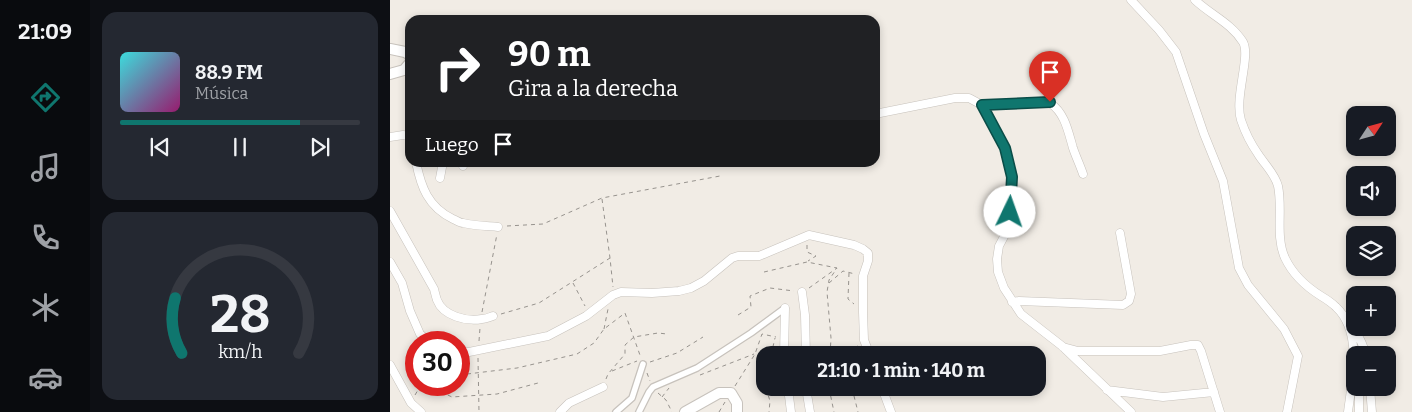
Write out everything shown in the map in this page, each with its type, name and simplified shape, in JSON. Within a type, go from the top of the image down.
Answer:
[{"type":"street","points":[[1131,0],[1176,52],[1204,134],[1223,180],[1239,268],[1248,285],[1284,328],[1298,356],[1286,412]]},
{"type":"street","points":[[1195,0],[1208,11],[1222,19],[1244,44],[1246,54],[1239,103],[1240,118],[1245,131],[1278,186],[1280,242],[1284,256],[1294,273],[1307,287],[1337,307],[1346,320]]},
{"type":"street","points":[[390,49],[405,52]]},
{"type":"street","points":[[390,74],[405,69]]},
{"type":"street","points":[[880,113],[937,100],[955,98],[969,98],[982,105],[1050,102],[1057,107],[1068,127],[1083,174]]},
{"type":"street","points":[[982,105],[1005,148],[1012,177],[1008,229],[999,246],[997,260],[998,272],[1004,288],[1021,314],[1062,346],[1106,390],[1132,412]]},
{"type":"street","points":[[390,137],[405,136]]},
{"type":"street","points":[[417,167],[426,195],[435,207],[447,216],[462,223],[498,227]]},
{"type":"street","points":[[440,178],[441,167]]},
{"type":"street","points":[[390,211],[434,289],[440,305],[458,318],[481,320],[493,316]]},
{"type":"street","points":[[1012,302],[1123,305],[1129,301],[1131,294],[1120,233]]},
{"type":"street","points":[[470,352],[548,336],[589,313],[620,292],[652,293],[692,288],[704,281],[732,258],[738,256],[759,256],[808,236],[854,245],[868,253],[868,261],[863,276],[864,340],[866,346]]},
{"type":"street","points":[[390,262],[402,283],[410,311],[419,331]]},
{"type":"street","points":[[802,292],[806,346]]},
{"type":"street","points":[[784,346],[785,308]]},
{"type":"street","points":[[638,412],[653,387],[697,368],[751,333],[785,308]]},
{"type":"street","points":[[1062,346],[1078,351],[1160,351],[1198,345],[1220,412]]},
{"type":"street","points":[[616,412],[632,398],[642,362]]},
{"type":"street","points":[[390,365],[411,403],[421,412]]},
{"type":"street","points":[[560,412],[569,403],[603,387]]},
{"type":"street","points":[[1106,390],[1163,397],[1214,392]]},
{"type":"street","points":[[685,412],[719,393],[731,392],[738,403],[737,412]]},
{"type":"street","points":[[789,396],[791,412]]},
{"type":"street","points":[[807,396],[810,412]]},
{"type":"street","points":[[885,396],[891,412]]},
{"type":"street","points":[[1348,412],[1350,396]]},
{"type":"street","points":[[1359,396],[1359,412]]},
{"type":"street","points":[[1371,396],[1372,412]]},
{"type":"path","points":[[498,227],[543,224],[602,198],[720,176]]},
{"type":"path","points":[[602,198],[614,295]]},
{"type":"path","points":[[764,272],[807,262],[816,256],[807,252],[808,236]]},
{"type":"path","points":[[493,316],[539,303],[610,258]]},
{"type":"path","points":[[807,262],[836,268]]},
{"type":"path","points":[[831,346],[827,292],[829,280],[836,268]]},
{"type":"path","points":[[738,315],[751,307],[750,296],[770,288],[802,292],[836,268]]},
{"type":"path","points":[[828,284],[843,271],[863,276]]},
{"type":"path","points":[[849,272],[848,299],[863,312]]},
{"type":"path","points":[[573,282],[589,313]]},
{"type":"path","points":[[604,329],[608,310]]},
{"type":"path","points":[[470,374],[517,368],[577,354],[594,343],[604,329],[625,313],[639,352]]},
{"type":"path","points":[[603,387],[608,374],[625,354],[625,345],[634,337],[658,333],[667,334]]},
{"type":"path","points":[[758,346],[762,334],[776,337],[774,346]]},
{"type":"path","points":[[612,371],[677,353],[703,338]]},
{"type":"path","points":[[856,346],[864,340]]},
{"type":"path","points":[[719,412],[756,351]]},
{"type":"path","points":[[696,377],[755,354]]},
{"type":"path","points":[[470,396],[497,394],[538,383]]},
{"type":"path","points":[[662,397],[670,387]]},
{"type":"path","points":[[450,396],[467,396]]},
{"type":"path","points":[[768,396],[769,412]]},
{"type":"path","points":[[830,396],[834,412]]},
{"type":"path","points":[[854,396],[858,412]]},
{"type":"route","points":[[1010,212],[1012,177],[1005,148],[982,105],[1050,102]]}]
